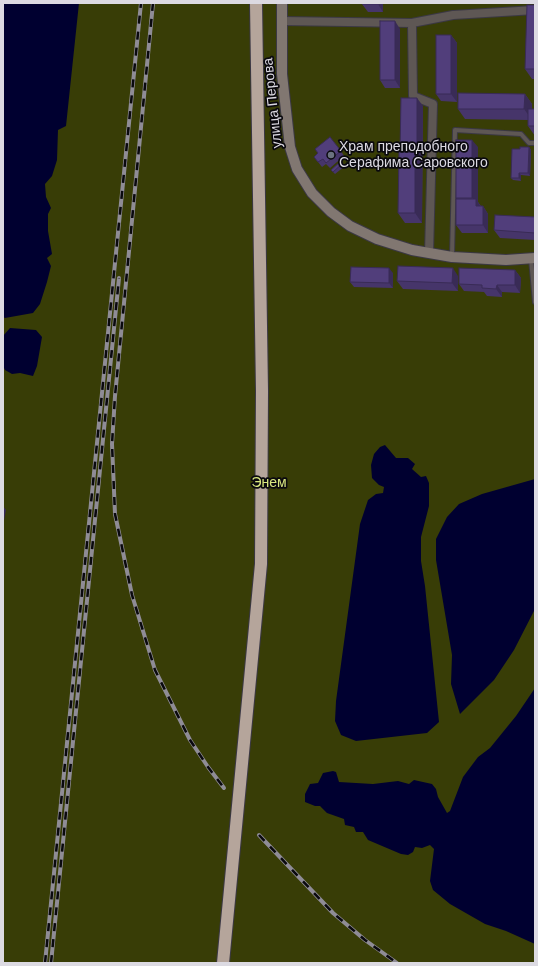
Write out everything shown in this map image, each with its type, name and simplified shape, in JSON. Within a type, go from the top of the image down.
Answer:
[{"type":"highway","points":[[223,963],[261,564],[262,391],[256,3]]},
{"type":"street","name":"улица Перова","points":[[282,3],[282,74],[290,146],[297,169],[312,193],[330,212],[350,226],[377,239],[429,253],[452,257],[506,260],[533,258]]},
{"type":"street","points":[[282,21],[412,23],[453,16],[535,10]]},
{"type":"street","points":[[412,23],[413,96],[433,104],[429,253]]},
{"type":"lane","points":[[452,257],[455,130],[521,134],[529,143],[535,143]]},
{"type":"lane","points":[[533,258],[535,302]]},
{"type":"green space","name":"Энем","points":[[3,3],[535,3],[535,963],[3,963]]},
{"type":"shaded area","points":[[3,3],[79,3],[66,126],[58,130],[57,160],[52,176],[45,184],[46,197],[51,208],[48,214],[48,231],[52,254],[47,258],[51,266],[40,304],[33,313],[5,318],[3,317]]},
{"type":"shaded area","points":[[10,328],[36,330],[42,337],[37,366],[33,376],[20,373],[12,374],[5,370],[3,366],[3,336]]},
{"type":"shaded area","points":[[385,445],[396,458],[408,458],[415,464],[412,469],[421,477],[426,476],[429,483],[429,506],[421,537],[421,561],[439,722],[427,733],[356,741],[341,735],[335,721],[336,701],[360,524],[368,500],[376,494],[383,493],[384,487],[379,485],[372,478],[371,465],[374,454],[380,447]]},
{"type":"shaded area","points":[[535,479],[535,609],[514,650],[494,680],[460,714],[451,684],[452,655],[436,560],[436,539],[447,517],[459,504],[482,494]]},
{"type":"shaded area","points":[[535,688],[535,944],[506,931],[485,924],[450,904],[433,890],[430,881],[434,849],[430,845],[422,848],[415,847],[413,852],[408,855],[401,854],[368,840],[363,832],[356,832],[354,827],[345,825],[344,819],[327,813],[320,806],[315,806],[305,802],[305,794],[310,784],[318,783],[323,773],[333,771],[336,772],[339,782],[373,784],[398,781],[409,784],[414,780],[432,784],[436,789],[438,797],[447,813],[450,811],[463,777],[478,757],[490,748],[516,716]]},
{"type":"building","points":[[378,3],[378,4],[362,4]]},
{"type":"building","points":[[527,5],[535,5],[535,69],[525,69]]},
{"type":"building","points":[[380,21],[395,21],[395,80],[380,80]]},
{"type":"building","points":[[436,35],[451,35],[451,94],[436,94]]},
{"type":"building","points":[[458,93],[525,94],[524,109],[458,109]]},
{"type":"building","points":[[401,98],[417,98],[417,154],[415,152],[400,152]]},
{"type":"building","points":[[528,109],[535,109],[535,126],[528,126]]},
{"type":"building","points":[[330,137],[341,151],[326,163],[323,159],[318,162],[314,157],[318,153],[315,149]]},
{"type":"building","points":[[456,140],[472,140],[472,198],[456,198]]},
{"type":"building","points":[[520,147],[529,147],[528,173],[519,173],[519,178],[511,178],[512,149],[520,149]]},
{"type":"building","points":[[399,152],[415,152],[415,213],[398,213]]},
{"type":"building","points":[[341,161],[343,163],[333,172],[331,170]]},
{"type":"building","points":[[456,199],[476,199],[476,206],[483,206],[483,225],[456,225]]},
{"type":"building","points":[[495,215],[535,217],[535,233],[494,230]]},
{"type":"building","points":[[398,266],[453,268],[452,283],[397,281]]},
{"type":"building","points":[[351,267],[389,268],[389,283],[350,282]]},
{"type":"building","points":[[459,268],[515,270],[515,285],[497,285],[496,289],[482,288],[482,285],[459,284]]},
{"type":"railway","points":[[45,963],[141,3]]},
{"type":"railway","points":[[153,3],[115,396],[112,444],[115,514],[132,595],[155,670],[190,740],[224,788]]},
{"type":"railway","points":[[51,963],[119,278]]},
{"type":"railway","points":[[259,835],[333,913],[365,940],[397,963]]},
{"type":"place","name":"Храм преподобного Серафима Саровского","points":[[331,155]]}]
